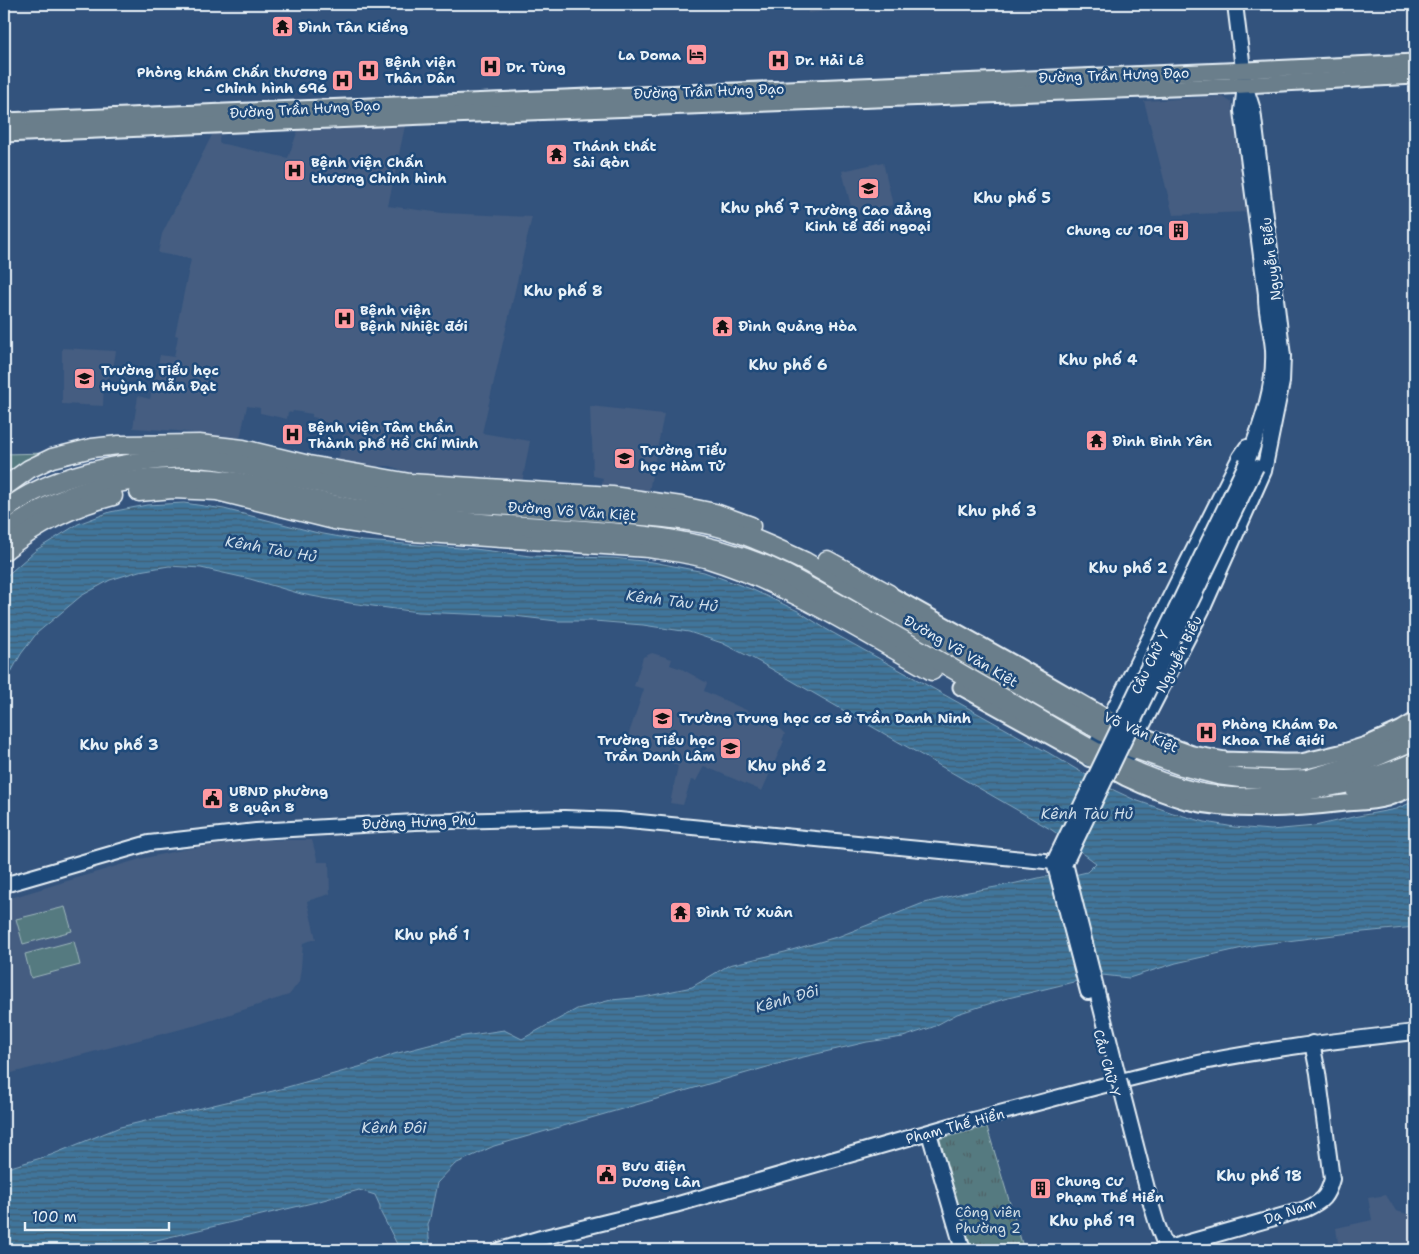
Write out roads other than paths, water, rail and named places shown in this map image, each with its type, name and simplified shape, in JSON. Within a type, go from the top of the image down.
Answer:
[{"type":"highway","name":"Đường Võ Văn Kiệt","points":[[4,486],[29,469],[52,458],[92,448],[179,443],[222,446],[267,454],[330,470],[410,483],[612,496],[691,508],[731,518],[775,535],[820,556],[889,594]]},
{"type":"highway","points":[[119,445],[122,480]]},
{"type":"highway","name":"Đường Võ Văn Kiệt","points":[[4,551],[17,540],[52,519],[98,500],[122,480],[132,462],[186,458],[239,464],[334,487],[404,499],[580,510],[707,524],[772,546],[806,562],[1106,726]]},
{"type":"highway","name":"Đường Võ Văn Kiệt","points":[[4,511],[23,498],[55,483],[165,478],[214,479],[240,482],[373,512],[498,525],[642,534],[696,544],[733,553],[776,570],[916,648],[1091,755]]},
{"type":"highway","name":"Đường Võ Văn Kiệt","points":[[4,534],[16,525],[54,504],[122,480],[173,490],[217,491],[334,520],[412,532],[648,548],[678,552],[756,576],[791,592],[961,687]]},
{"type":"highway","name":"Võ Văn Kiệt","points":[[1106,726],[1196,770],[1240,778],[1282,780],[1308,779],[1362,763],[1415,740]]},
{"type":"highway","points":[[1091,755],[1122,770],[1198,792],[1254,798],[1350,783],[1379,775],[1415,761]]},
{"type":"highway","points":[[1286,794],[1304,798],[1388,787]]},
{"type":"main road","name":"Nguyễn Biểu","points":[[1122,770],[1202,608],[1264,470],[1264,412],[1270,388],[1273,351],[1242,111],[1244,78],[1235,4]]},
{"type":"main road","name":"Đường Trần Hưng Đạo","points":[[1244,78],[1415,62]]},
{"type":"main road","name":"Đường Trần Hưng Đạo","points":[[4,134],[51,126],[631,101],[1244,78],[1415,76]]},
{"type":"main road","name":"Đường Trần Hưng Đạo","points":[[4,121],[51,126]]},
{"type":"main road","name":"Nguyễn Biểu","points":[[1252,464],[1265,433]]},
{"type":"main road","name":"Nguyễn Biểu","points":[[1091,755],[1240,458],[1265,433]]},
{"type":"main road","name":"Cầu Chữ Y","points":[[1163,1250],[1147,1205],[1059,863],[1252,464]]},
{"type":"main road","name":"Võ Văn Kiệt","points":[[889,594],[1016,665],[1106,726]]},
{"type":"main road","points":[[1138,662],[1168,675]]},
{"type":"main road","points":[[961,687],[1091,755]]},
{"type":"main road","name":"Võ Văn Kiệt","points":[[1135,741],[1212,758],[1300,762],[1344,752],[1394,733],[1415,721]]},
{"type":"main road","points":[[1122,770],[1152,790],[1187,801],[1216,806],[1256,809],[1302,808],[1366,802],[1387,798],[1415,787]]},
{"type":"main road","points":[[1366,802],[1388,787],[1415,774]]},
{"type":"main road","name":"Đường Hưng Phú","points":[[4,885],[149,843],[256,831],[386,822],[584,818],[647,822],[1059,863]]},
{"type":"main road","name":"Phạm Thế Hiển","points":[[500,1250],[675,1205],[1087,1089],[1176,1068],[1312,1043],[1415,1032]]},
{"type":"main road","name":"Dạ Nam","points":[[1163,1250],[1306,1209],[1319,1203],[1328,1194],[1332,1179],[1318,1073],[1312,1043]]},
{"type":"main road","points":[[929,1132],[963,1250]]},
{"type":"water","points":[[184,503],[224,509],[318,533],[363,541],[475,549],[530,556],[612,558],[653,562],[704,572],[751,589],[798,611],[826,629],[1103,785],[1135,800],[1205,822],[1271,830],[1315,826],[1396,809],[1415,801],[1415,927],[1256,945],[1176,963],[1129,978],[1102,975],[1004,999],[957,1014],[933,1027],[903,1037],[867,1042],[795,1059],[494,1146],[455,1164],[437,1183],[428,1224],[430,1250],[400,1250],[380,1211],[375,1195],[359,1190],[121,1250],[4,1250],[4,1169],[51,1155],[120,1127],[273,1091],[366,1065],[394,1054],[464,1036],[504,1030],[522,1039],[577,1009],[611,1000],[644,997],[692,987],[729,965],[785,952],[840,936],[921,904],[963,893],[1043,877],[1074,875],[1087,872],[1096,863],[1052,830],[754,659],[722,643],[689,632],[643,625],[594,621],[557,621],[514,616],[418,612],[301,594],[250,579],[201,568],[169,566],[139,571],[110,580],[81,596],[37,633],[21,654],[4,685],[4,578],[36,550],[78,524],[110,512],[147,505]]},
{"type":"place","name":"Đình Tân Kiểng","points":[[282,27]]},
{"type":"place","name":"La Doma","points":[[697,55]]},
{"type":"place","name":"Dr. Hải Lê","points":[[779,60]]},
{"type":"place","name":"Dr. Tùng","points":[[490,67]]},
{"type":"place","name":"Bệnh viện Thân Dân","points":[[369,70]]},
{"type":"place","name":"Phòng khám Chấn thương - Chỉnh hình 696","points":[[343,80]]},
{"type":"place","name":"Thánh thất Sài Gòn","points":[[557,154]]},
{"type":"place","name":"Bệnh viện Chấn thương Chỉnh hình","points":[[295,170]]},
{"type":"place","name":"Trường Cao đẳng Kinh tế đối ngoại","points":[[868,188]]},
{"type":"place","name":"Chung cư 109","points":[[1179,230]]},
{"type":"place","name":"Bệnh viện Bệnh Nhiệt đới","points":[[344,318]]},
{"type":"place","name":"Đình Quảng Hòa","points":[[722,326]]},
{"type":"place","name":"Trường Tiểu học Huỳnh Mẫn Đạt","points":[[85,378]]},
{"type":"place","name":"Bệnh viện Tâm thần Thành phố Hồ Chí Minh","points":[[292,435]]},
{"type":"place","name":"Đình Bình Yên","points":[[1096,441]]},
{"type":"place","name":"Trường Tiểu học Hàm Tử","points":[[624,458]]},
{"type":"place","name":"Trường Trung học cơ sở Trần Danh Ninh","points":[[663,718]]},
{"type":"place","name":"Phòng Khám Đa Khoa Thế Giới","points":[[1206,732]]},
{"type":"place","name":"Trường Tiểu học Trần Danh Lâm","points":[[731,748]]},
{"type":"place","name":"UBND phường 8 quận 8","points":[[213,799]]},
{"type":"place","name":"Đình Tứ Xuân","points":[[680,912]]},
{"type":"place","name":"Bưu điện Dương Lân","points":[[606,1174]]},
{"type":"place","name":"Chung Cư Phạm Thế Hiển","points":[[1040,1189]]},
{"type":"district","name":"Khu phố 5","points":[[1012,198]]},
{"type":"district","name":"Khu phố 7","points":[[760,208]]},
{"type":"district","name":"Khu phố 8","points":[[563,291]]},
{"type":"district","name":"Khu phố 4","points":[[1098,360]]},
{"type":"district","name":"Khu phố 6","points":[[788,365]]},
{"type":"district","name":"Khu phố 3","points":[[997,511]]},
{"type":"district","name":"Khu phố 2","points":[[1128,568]]},
{"type":"district","name":"Khu phố 3","points":[[119,745]]},
{"type":"district","name":"Khu phố 2","points":[[787,766]]},
{"type":"district","name":"Khu phố 1","points":[[432,935]]},
{"type":"district","name":"Khu phố 18","points":[[1259,1176]]},
{"type":"district","name":"Khu phố 19","points":[[1092,1221]]},
{"type":"water label","name":"Kênh Tàu Hủ","points":[[271,549]]},
{"type":"water label","name":"Kênh Tàu Hủ","points":[[672,601]]},
{"type":"water label","name":"Kênh Tàu Hủ","points":[[1087,814]]},
{"type":"water label","name":"Kênh Đôi","points":[[787,999]]},
{"type":"water label","name":"Kênh Đôi","points":[[394,1128]]},
{"type":"park label","name":"Công viên Phường 2","points":[[988,1220]]}]
